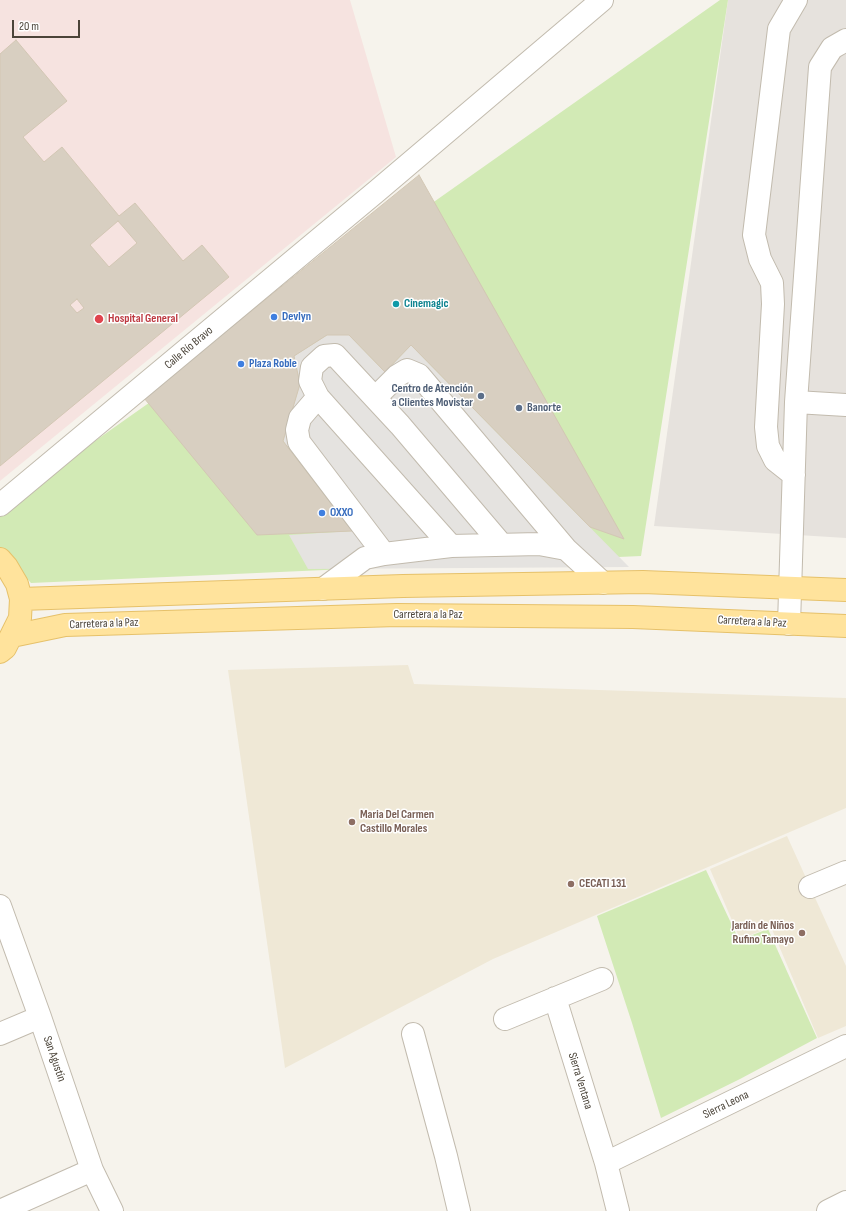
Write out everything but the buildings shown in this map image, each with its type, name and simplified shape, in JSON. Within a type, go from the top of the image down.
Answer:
[{"type":"main road","points":[[0,559],[8,567],[17,584],[21,599],[20,618],[6,644]]},
{"type":"main road","points":[[21,599],[411,586],[643,582],[846,590]]},
{"type":"main road","name":"Carretera a la Paz","points":[[6,644],[65,624],[397,615],[633,617],[846,626]]},
{"type":"street","name":"Calle Río Bravo","points":[[0,505],[377,191],[602,0]]},
{"type":"street","points":[[794,476],[775,460],[768,446],[766,427],[773,304],[772,283],[760,260],[754,235],[778,29],[796,0]]},
{"type":"street","points":[[789,624],[796,402],[820,67],[832,48],[846,40]]},
{"type":"street","points":[[451,546],[318,397],[310,381],[312,367],[324,356],[335,355],[400,425],[502,545]]},
{"type":"street","points":[[375,398],[398,376],[407,370],[419,375],[566,549],[603,583]]},
{"type":"street","points":[[318,397],[300,418],[297,430],[299,442],[384,554]]},
{"type":"street","points":[[796,402],[846,405]]},
{"type":"street","points":[[323,589],[365,558],[384,554],[451,546],[539,544],[566,549]]},
{"type":"street","points":[[810,887],[846,872]]},
{"type":"street","name":"San Agustín","points":[[0,906],[40,1017],[92,1170],[112,1211]]},
{"type":"street","points":[[505,1019],[602,979]]},
{"type":"street","name":"Sierra Ventana","points":[[555,998],[606,1163],[618,1211]]},
{"type":"street","points":[[0,1034],[40,1017]]},
{"type":"street","points":[[413,1034],[446,1156],[459,1211]]},
{"type":"street","name":"Sierra Leona","points":[[606,1163],[846,1046]]},
{"type":"street","points":[[0,1211],[92,1170]]},
{"type":"street","points":[[828,1211],[846,1202]]},
{"type":"shaded area","name":"Hospital General","points":[[0,0],[350,0],[396,157],[0,481]]},
{"type":"shaded area","points":[[728,0],[846,0],[846,538],[654,526]]},
{"type":"shaded area","points":[[327,335],[349,335],[385,372],[411,345],[629,567],[308,569],[289,535],[352,531],[283,441],[300,384],[294,356]]},
{"type":"shaded area","points":[[408,665],[414,684],[846,698],[846,808],[493,959],[285,1068],[228,670]]},
{"type":"shaded area","name":"Jardín de Niños Rufino Tamayo","points":[[787,836],[846,966],[846,1026],[818,1038],[771,927],[740,939],[710,869]]},
{"type":"green space","name":"Plaza Roble","points":[[720,0],[728,0],[641,556],[31,583],[0,548],[0,508]]},
{"type":"green space","points":[[706,870],[739,940],[768,929],[817,1038],[740,1079],[661,1118],[597,916]]},
{"type":"place","name":"Cinemagic","points":[[396,304]]},
{"type":"place","name":"Devlyn","points":[[274,317]]},
{"type":"place","name":"Hospital General","points":[[99,319]]},
{"type":"place","name":"Plaza Roble","points":[[241,364]]},
{"type":"place","name":"Centro de Atención a Clientes Movistar","points":[[481,396]]},
{"type":"place","name":"Banorte","points":[[519,408]]},
{"type":"place","name":"OXXO","points":[[322,513]]},
{"type":"place","name":"Maria Del Carmen Castillo Morales","points":[[352,822]]},
{"type":"place","name":"CECATI 131","points":[[571,884]]},
{"type":"place","name":"Jardín de Niños Rufino Tamayo","points":[[802,933]]}]
